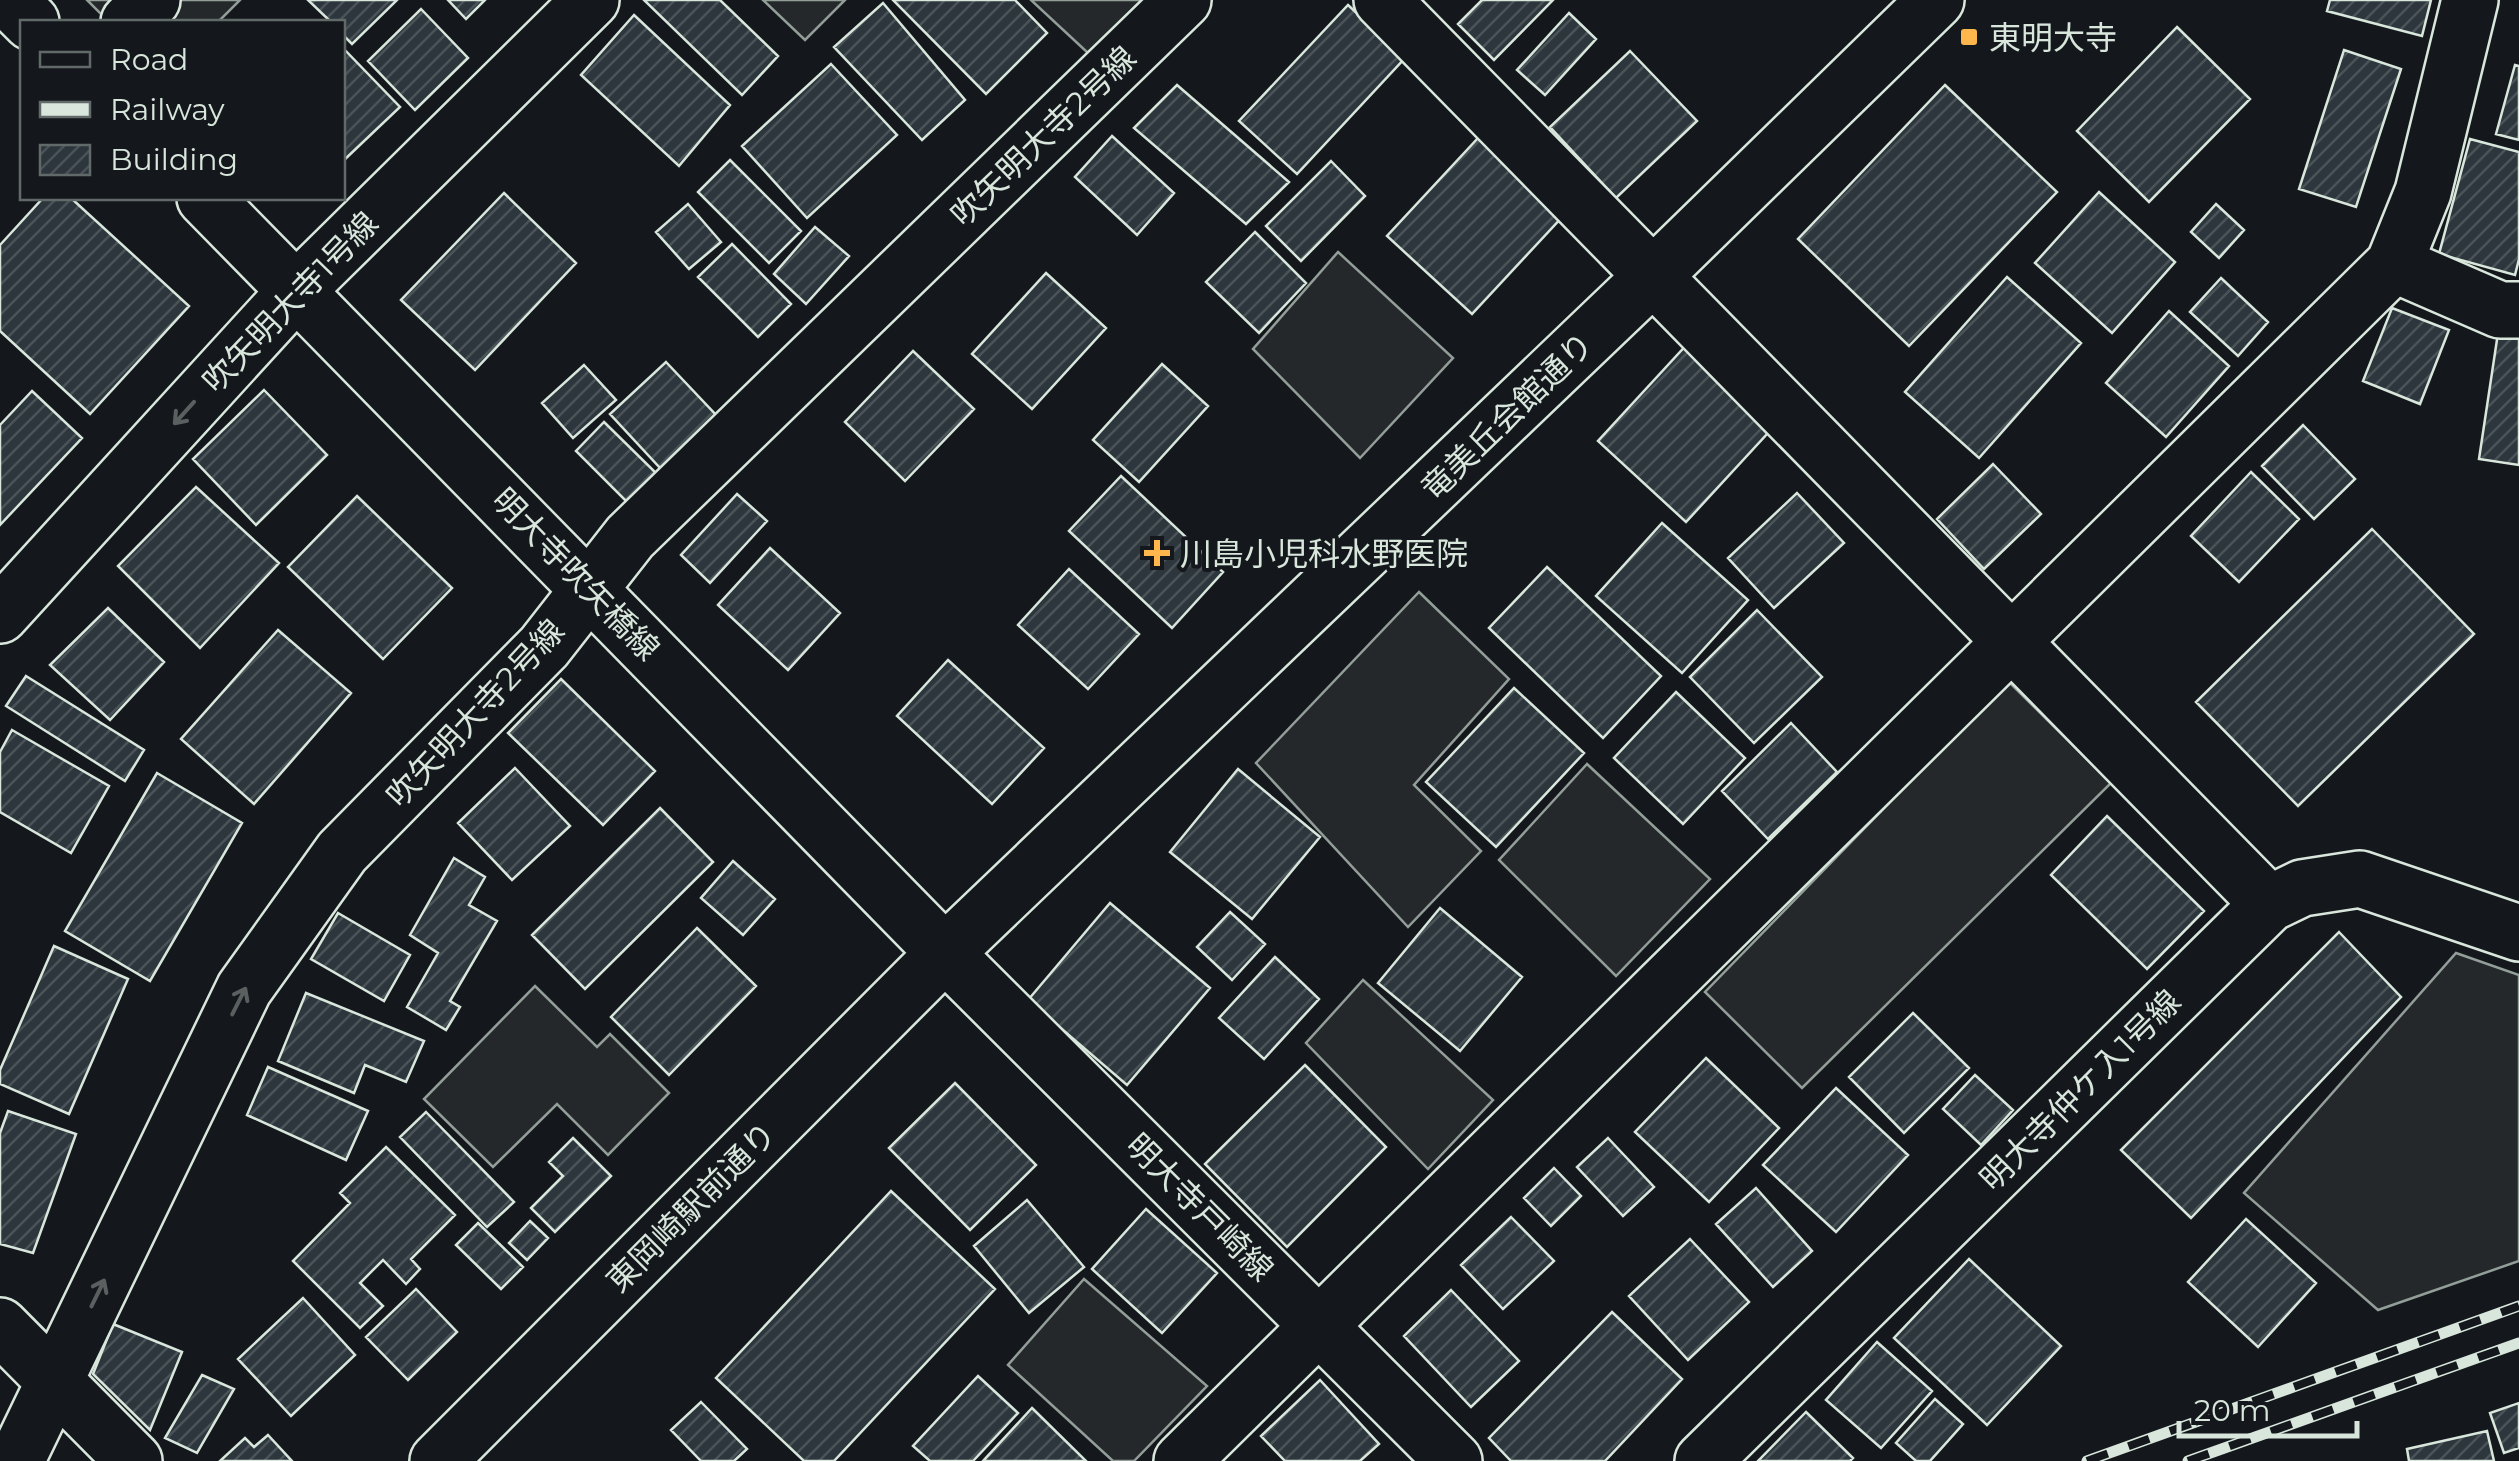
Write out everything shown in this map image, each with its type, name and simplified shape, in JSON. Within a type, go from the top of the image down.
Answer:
[{"type":"street","points":[[8,0],[28,20]]},
{"type":"street","points":[[131,20],[152,0]]},
{"type":"street","name":"吹矢明大寺1号線","points":[[0,615],[297,290],[590,0]]},
{"type":"street","name":"吹矢明大寺2号線","points":[[16,1461],[244,990],[342,852],[544,647],[630,537],[1183,0]]},
{"type":"street","points":[[1382,0],[2269,904]]},
{"type":"street","name":"竜美丘会館通り","points":[[945,953],[1936,0]]},
{"type":"street","points":[[1182,1461],[2394,264],[2423,192],[2470,0]]},
{"type":"street","name":"明大寺吹矢橋線","points":[[207,200],[945,953]]},
{"type":"street","points":[[2394,264],[2500,310],[2519,310]]},
{"type":"street","name":"明大寺仲ケ入1号線","points":[[1703,1461],[2269,904],[2302,888],[2360,878],[2519,933]]},
{"type":"street","name":"明大寺戸崎線","points":[[945,953],[1454,1461]]},
{"type":"street","name":"東岡崎駅前通り","points":[[438,1461],[945,953]]},
{"type":"street","points":[[0,1326],[134,1461]]},
{"type":"shaded area","points":[[87,0],[240,0],[220,20],[107,20]]},
{"type":"shaded area","points":[[763,0],[845,0],[805,40]]},
{"type":"shaded area","points":[[1031,0],[1142,0],[1088,53]]},
{"type":"shaded area","points":[[1338,252],[1453,358],[1360,458],[1253,349]]},
{"type":"shaded area","points":[[1419,592],[1509,679],[1414,785],[1481,851],[1408,927],[1256,763]]},
{"type":"shaded area","points":[[2008,681],[2111,783],[1802,1088],[1705,992]]},
{"type":"shaded area","points":[[1587,764],[1710,879],[1616,976],[1499,860]]},
{"type":"shaded area","points":[[2456,953],[2519,975],[2519,1261],[2378,1310],[2244,1193]]},
{"type":"shaded area","points":[[1363,980],[1493,1100],[1428,1169],[1306,1043]]},
{"type":"shaded area","points":[[535,986],[597,1047],[610,1034],[669,1093],[608,1155],[557,1104],[493,1167],[424,1099]]},
{"type":"shaded area","points":[[1084,1279],[1207,1386],[1134,1461],[1113,1461],[1008,1365]]},
{"type":"building","points":[[308,0],[397,0],[352,44],[345,37],[345,20],[329,20]]},
{"type":"building","points":[[448,0],[485,0],[466,19]]},
{"type":"building","points":[[644,0],[720,0],[778,56],[742,95]]},
{"type":"building","points":[[893,0],[1015,0],[1047,33],[986,94]]},
{"type":"building","points":[[1482,0],[1553,0],[1494,60],[1458,24]]},
{"type":"building","points":[[2330,0],[2431,0],[2422,36],[2327,11]]},
{"type":"building","points":[[883,3],[965,100],[922,140],[834,47]]},
{"type":"building","points":[[1348,5],[1405,58],[1297,174],[1239,121]]},
{"type":"building","points":[[421,9],[468,58],[415,110],[368,61]]},
{"type":"building","points":[[1569,13],[1596,39],[1545,95],[1517,70]]},
{"type":"building","points":[[634,15],[730,105],[679,166],[581,75]]},
{"type":"building","points":[[2177,27],[2250,99],[2149,202],[2077,131]]},
{"type":"building","points":[[345,50],[400,107],[345,159]]},
{"type":"building","points":[[2344,50],[2401,69],[2356,207],[2299,189]]},
{"type":"building","points":[[1630,51],[1697,121],[1616,198],[1550,127]]},
{"type":"building","points":[[831,64],[897,135],[807,218],[742,146]]},
{"type":"building","points":[[2515,65],[2519,66],[2519,140],[2496,134]]},
{"type":"building","points":[[1177,85],[1289,182],[1246,224],[1134,128]]},
{"type":"building","points":[[1945,85],[2057,192],[1909,346],[1798,239]]},
{"type":"building","points":[[1112,136],[1174,193],[1137,235],[1075,177]]},
{"type":"building","points":[[1479,137],[1564,215],[1472,314],[1387,236]]},
{"type":"building","points":[[2470,139],[2519,152],[2519,259],[2515,275],[2439,254]]},
{"type":"building","points":[[730,160],[801,231],[769,263],[698,192]]},
{"type":"building","points":[[1331,161],[1365,196],[1301,261],[1266,226]]},
{"type":"building","points":[[2099,192],[2175,262],[2112,333],[2035,263]]},
{"type":"building","points":[[504,193],[576,263],[475,370],[401,300]]},
{"type":"building","points":[[41,200],[73,200],[189,306],[90,414],[0,331],[0,245]]},
{"type":"building","points":[[688,204],[721,242],[689,269],[656,232]]},
{"type":"building","points":[[2216,204],[2244,230],[2219,258],[2191,232]]},
{"type":"building","points":[[815,227],[849,256],[806,304],[774,274]]},
{"type":"building","points":[[1255,232],[1306,283],[1259,333],[1206,282]]},
{"type":"building","points":[[732,244],[791,304],[758,337],[698,277]]},
{"type":"building","points":[[1046,273],[1106,328],[1032,409],[972,354]]},
{"type":"building","points":[[2007,277],[2081,343],[1979,458],[1905,392]]},
{"type":"building","points":[[2221,278],[2268,322],[2238,356],[2190,312]]},
{"type":"building","points":[[2392,308],[2449,330],[2420,404],[2363,381]]},
{"type":"building","points":[[2169,311],[2229,366],[2166,437],[2106,383]]},
{"type":"building","points":[[2498,333],[2519,336],[2519,465],[2479,459]]},
{"type":"building","points":[[1691,340],[1779,421],[1686,522],[1598,441]]},
{"type":"building","points":[[913,351],[974,409],[905,481],[845,422]]},
{"type":"building","points":[[666,362],[717,416],[661,469],[610,414]]},
{"type":"building","points":[[1162,364],[1208,406],[1139,482],[1093,440]]},
{"type":"building","points":[[584,365],[616,400],[573,438],[542,403]]},
{"type":"building","points":[[264,390],[327,455],[256,525],[193,459]]},
{"type":"building","points":[[32,391],[82,438],[0,525],[0,425]]},
{"type":"building","points":[[604,422],[656,473],[628,503],[576,451]]},
{"type":"building","points":[[2303,425],[2355,479],[2314,519],[2262,466]]},
{"type":"building","points":[[1993,464],[2041,514],[1984,569],[1937,519]]},
{"type":"building","points":[[2251,472],[2299,519],[2239,582],[2191,536]]},
{"type":"building","points":[[1121,476],[1223,572],[1172,628],[1069,531]]},
{"type":"building","points":[[196,487],[279,563],[200,648],[118,566]]},
{"type":"building","points":[[1797,493],[1844,543],[1774,608],[1728,558]]},
{"type":"building","points":[[737,494],[767,521],[710,583],[681,555]]},
{"type":"building","points":[[357,496],[452,588],[383,659],[288,567]]},
{"type":"building","points":[[1662,523],[1748,600],[1682,673],[1596,596]]},
{"type":"building","points":[[2372,529],[2474,634],[2298,806],[2196,702]]},
{"type":"building","points":[[770,548],[840,613],[788,670],[718,605]]},
{"type":"building","points":[[1547,567],[1661,676],[1603,738],[1489,628]]},
{"type":"building","points":[[1069,569],[1139,634],[1088,689],[1018,625]]},
{"type":"building","points":[[108,608],[164,662],[110,720],[50,665]]},
{"type":"building","points":[[1757,610],[1822,677],[1754,743],[1690,677]]},
{"type":"building","points":[[278,630],[351,693],[254,804],[181,739]]},
{"type":"building","points":[[948,660],[1044,748],[992,804],[897,716]]},
{"type":"building","points":[[26,676],[144,750],[125,781],[6,706]]},
{"type":"building","points":[[561,679],[655,771],[603,825],[508,733]]},
{"type":"building","points":[[1514,688],[1584,753],[1496,847],[1426,782]]},
{"type":"building","points":[[1676,692],[1745,758],[1683,824],[1614,758]]},
{"type":"building","points":[[1791,723],[1837,772],[1768,839],[1722,791]]},
{"type":"building","points":[[12,730],[109,786],[71,853],[0,812],[0,752]]},
{"type":"building","points":[[515,768],[570,826],[512,880],[458,823]]},
{"type":"building","points":[[1238,769],[1320,837],[1252,919],[1170,852]]},
{"type":"building","points":[[157,773],[242,823],[150,981],[65,931]]},
{"type":"building","points":[[660,808],[713,862],[585,989],[532,935]]},
{"type":"building","points":[[2107,816],[2204,911],[2147,969],[2051,875]]},
{"type":"building","points":[[454,858],[485,877],[469,905],[497,921],[450,1001],[460,1007],[446,1030],[407,1007],[438,953],[410,935]]},
{"type":"building","points":[[733,861],[775,899],[743,935],[701,898]]},
{"type":"building","points":[[1110,903],[1210,988],[1127,1085],[1028,1000]]},
{"type":"building","points":[[1440,908],[1522,977],[1460,1051],[1378,983]]},
{"type":"building","points":[[1230,912],[1265,944],[1232,980],[1197,947]]},
{"type":"building","points":[[338,913],[410,955],[384,1001],[311,959]]},
{"type":"building","points":[[697,928],[756,986],[669,1075],[611,1017]]},
{"type":"building","points":[[2339,932],[2401,997],[2191,1218],[2121,1150]]},
{"type":"building","points":[[54,946],[128,979],[69,1114],[0,1084],[0,1070]]},
{"type":"building","points":[[1275,957],[1319,999],[1264,1059],[1219,1018]]},
{"type":"building","points":[[306,993],[424,1041],[406,1082],[365,1065],[354,1093],[278,1061]]},
{"type":"building","points":[[1913,1013],[1969,1068],[1904,1133],[1849,1077]]},
{"type":"building","points":[[1706,1058],[1779,1128],[1709,1202],[1635,1132]]},
{"type":"building","points":[[1305,1065],[1386,1147],[1287,1247],[1205,1164]]},
{"type":"building","points":[[268,1067],[368,1111],[346,1160],[247,1115]]},
{"type":"building","points":[[1975,1075],[2013,1110],[1981,1145],[1943,1109]]},
{"type":"building","points":[[955,1083],[1036,1165],[970,1230],[889,1148]]},
{"type":"building","points":[[1836,1088],[1908,1155],[1836,1232],[1763,1165]]},
{"type":"building","points":[[8,1111],[76,1134],[33,1253],[0,1244],[0,1133]]},
{"type":"building","points":[[426,1112],[514,1202],[487,1227],[400,1137]]},
{"type":"building","points":[[573,1138],[611,1176],[555,1232],[531,1208],[563,1176],[549,1162]]},
{"type":"building","points":[[1608,1138],[1654,1187],[1623,1216],[1577,1167]]},
{"type":"building","points":[[386,1147],[455,1215],[411,1259],[420,1269],[406,1284],[383,1260],[360,1283],[383,1306],[360,1328],[293,1261],[350,1203],[340,1193]]},
{"type":"building","points":[[1554,1168],[1581,1196],[1551,1226],[1524,1198]]},
{"type":"building","points":[[1756,1188],[1812,1251],[1773,1287],[1716,1224]]},
{"type":"building","points":[[891,1191],[995,1289],[834,1461],[804,1461],[716,1378]]},
{"type":"building","points":[[1027,1200],[1084,1267],[1029,1313],[974,1246]]},
{"type":"building","points":[[1146,1209],[1217,1273],[1162,1333],[1092,1269]]},
{"type":"building","points":[[1511,1217],[1554,1261],[1503,1309],[1461,1265]]},
{"type":"building","points":[[2246,1219],[2316,1283],[2258,1347],[2188,1282]]},
{"type":"building","points":[[530,1221],[548,1238],[527,1260],[509,1243]]},
{"type":"building","points":[[478,1223],[523,1267],[501,1289],[456,1245]]},
{"type":"building","points":[[1690,1239],[1749,1302],[1688,1360],[1629,1296]]},
{"type":"building","points":[[1969,1259],[2061,1346],[1987,1425],[1894,1338]]},
{"type":"building","points":[[416,1289],[457,1332],[408,1380],[366,1337]]},
{"type":"building","points":[[1451,1290],[1519,1361],[1471,1407],[1404,1336]]},
{"type":"building","points":[[303,1298],[355,1355],[291,1416],[238,1359]]},
{"type":"building","points":[[1612,1312],[1682,1379],[1605,1461],[1511,1461],[1489,1438]]},
{"type":"building","points":[[113,1324],[182,1352],[150,1430],[93,1374]]},
{"type":"building","points":[[1877,1342],[1932,1391],[1881,1448],[1826,1400]]},
{"type":"building","points":[[202,1375],[234,1389],[197,1453],[165,1438]]},
{"type":"building","points":[[978,1376],[1018,1413],[973,1461],[930,1461],[913,1446]]},
{"type":"building","points":[[1320,1380],[1379,1444],[1360,1461],[1285,1461],[1261,1436]]},
{"type":"building","points":[[1935,1399],[1963,1424],[1930,1461],[1916,1461],[1896,1443]]},
{"type":"building","points":[[701,1402],[747,1449],[734,1461],[701,1461],[671,1430]]},
{"type":"building","points":[[2519,1403],[2519,1448],[2504,1453],[2490,1413]]},
{"type":"building","points":[[1032,1408],[1086,1461],[983,1461]]},
{"type":"building","points":[[1806,1412],[1853,1458],[1758,1461]]},
{"type":"building","points":[[2487,1431],[2494,1461],[2409,1461],[2407,1449]]},
{"type":"building","points":[[268,1435],[292,1461],[220,1461],[245,1438],[254,1447]]},
{"type":"railway","points":[[2087,1461],[2519,1306]]},
{"type":"railway","points":[[2188,1461],[2519,1343]]},
{"type":"place","name":"東明大寺","points":[[1969,37]]},
{"type":"place","name":"川島小児科水野医院","points":[[1157,553]]}]
